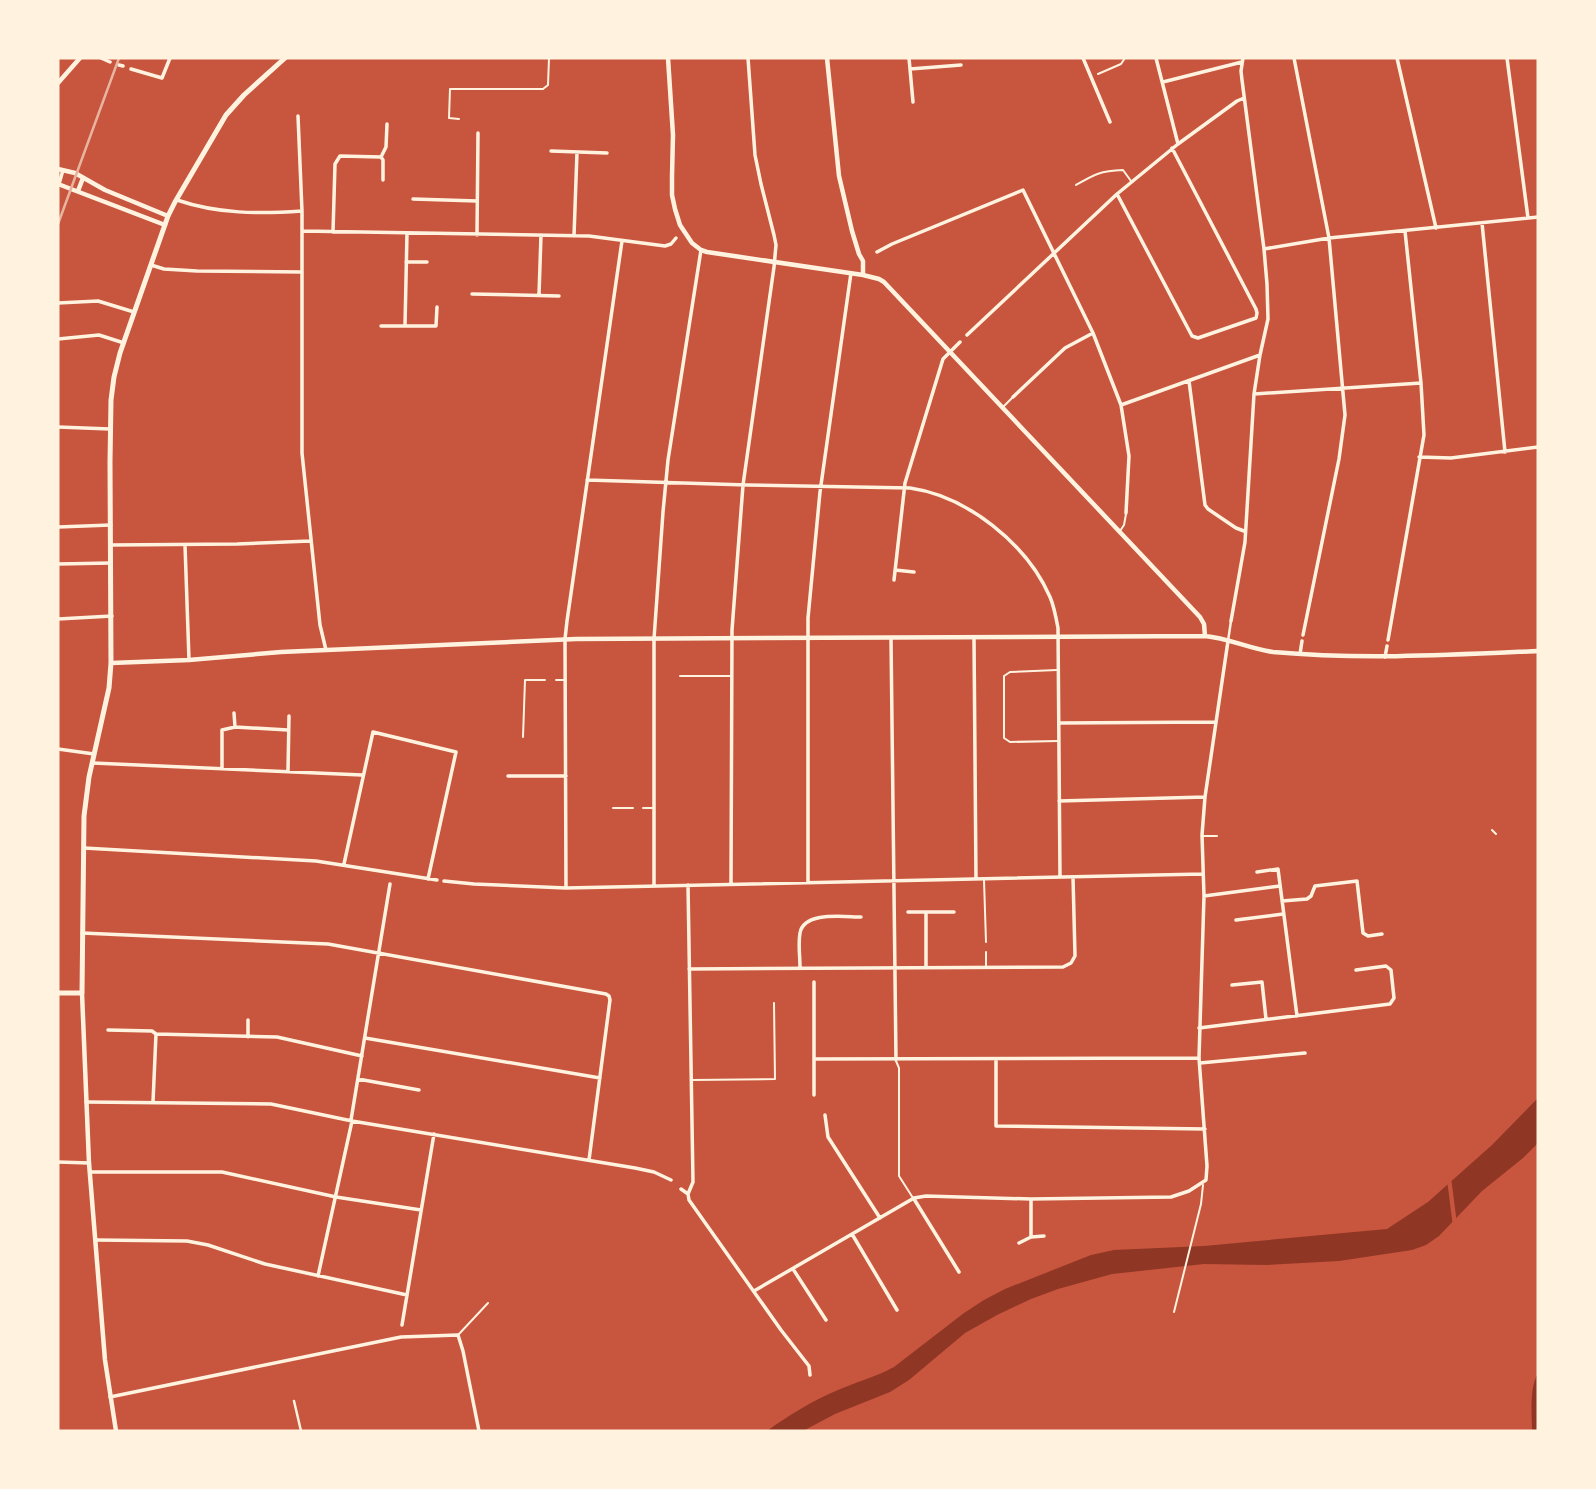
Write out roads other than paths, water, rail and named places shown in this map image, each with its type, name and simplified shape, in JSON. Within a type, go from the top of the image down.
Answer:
[{"type":"highway","points":[[58,993],[82,993],[84,816],[107,704],[111,663],[110,429],[114,377],[134,312],[176,200],[226,115],[285,58]]},
{"type":"street","points":[[58,83],[80,58]]},
{"type":"street","points":[[101,58],[109,60]]},
{"type":"street","points":[[131,69],[162,78],[170,58]]},
{"type":"street","points":[[668,58],[673,135],[672,195],[678,227],[692,243],[701,250],[863,275],[884,282],[1200,617],[1205,636]]},
{"type":"street","points":[[731,884],[731,676],[734,606],[743,485],[776,245],[755,155],[748,58]]},
{"type":"street","points":[[827,58],[839,176],[852,231],[863,261],[863,275]]},
{"type":"street","points":[[909,58],[913,102]]},
{"type":"street","points":[[1083,58],[1110,122]]},
{"type":"street","points":[[1156,58],[1178,144]]},
{"type":"street","points":[[1294,58],[1329,238],[1344,426],[1300,654]]},
{"type":"street","points":[[1397,58],[1436,228]]},
{"type":"street","points":[[1507,58],[1528,218]]},
{"type":"street","points":[[754,1291],[914,1198],[1171,1197],[1205,1182],[1208,1166],[1199,1028],[1204,897],[1202,835],[1215,722],[1245,531],[1254,394],[1268,321],[1268,284],[1244,98],[1242,60],[1162,82]]},
{"type":"street","points":[[910,69],[961,65]]},
{"type":"street","points":[[967,335],[1117,194],[1172,148],[1237,100],[1244,98]]},
{"type":"street","points":[[298,116],[302,212],[302,466],[320,625],[326,650]]},
{"type":"street","points":[[383,180],[381,157],[386,147],[387,124]]},
{"type":"street","points":[[477,235],[478,133]]},
{"type":"street","points":[[1117,194],[1192,336],[1198,338],[1254,320],[1257,317],[1256,309],[1172,148]]},
{"type":"street","points":[[551,151],[607,153]]},
{"type":"street","points":[[574,236],[577,152]]},
{"type":"street","points":[[333,232],[337,159],[340,156],[381,157]]},
{"type":"street","points":[[165,225],[58,184],[60,169],[75,173],[105,190],[168,216]]},
{"type":"street","points":[[78,191],[83,178]]},
{"type":"street","points":[[877,252],[1023,190],[1093,333],[1121,405],[1129,456],[1126,513]]},
{"type":"street","points":[[413,199],[477,201]]},
{"type":"street","points":[[176,200],[196,207],[237,213],[302,212]]},
{"type":"street","points":[[1264,249],[1329,238],[1538,217]]},
{"type":"street","points":[[1482,223],[1505,452]]},
{"type":"street","points":[[302,231],[574,236],[665,246],[676,238]]},
{"type":"street","points":[[1388,640],[1424,435],[1405,231]]},
{"type":"street","points":[[405,326],[407,233]]},
{"type":"street","points":[[539,295],[541,235]]},
{"type":"street","points":[[566,888],[565,639],[622,241]]},
{"type":"street","points":[[654,885],[654,639],[666,483],[701,250]]},
{"type":"street","points":[[407,262],[427,262]]},
{"type":"street","points":[[151,265],[164,269],[197,271],[302,272]]},
{"type":"street","points":[[808,882],[808,618],[821,486],[851,274]]},
{"type":"street","points":[[472,294],[559,296]]},
{"type":"street","points":[[58,303],[99,301],[134,312]]},
{"type":"street","points":[[381,326],[436,326],[436,307]]},
{"type":"street","points":[[1013,397],[1065,348],[1093,333]]},
{"type":"street","points":[[58,339],[99,335],[124,343]]},
{"type":"street","points":[[894,580],[904,488],[943,359],[960,342]]},
{"type":"street","points":[[1121,405],[1260,355]]},
{"type":"street","points":[[1189,381],[1206,505],[1236,528],[1245,531]]},
{"type":"street","points":[[1254,394],[1421,383]]},
{"type":"street","points":[[58,427],[110,429]]},
{"type":"street","points":[[1419,457],[1441,459],[1538,447]]},
{"type":"street","points":[[587,480],[904,488],[926,491],[953,500],[994,527],[1018,550],[1039,576],[1052,599],[1058,628],[1060,877]]},
{"type":"street","points":[[58,527],[111,525]]},
{"type":"street","points":[[111,545],[310,541]]},
{"type":"street","points":[[186,545],[189,660]]},
{"type":"street","points":[[58,564],[111,563]]},
{"type":"street","points":[[895,570],[914,572]]},
{"type":"street","points":[[58,619],[112,616]]},
{"type":"street","points":[[111,663],[189,660],[272,652],[565,639],[1205,636],[1250,648],[1300,654],[1385,657],[1538,651]]},
{"type":"street","points":[[891,638],[896,1060]]},
{"type":"street","points":[[974,638],[976,879]]},
{"type":"street","points":[[1385,657],[1387,646]]},
{"type":"street","points":[[234,713],[235,727]]},
{"type":"street","points":[[288,771],[289,716]]},
{"type":"street","points":[[1060,723],[1215,722]]},
{"type":"street","points":[[222,769],[222,730],[235,727],[288,730]]},
{"type":"street","points":[[344,864],[373,732],[456,752],[428,879]]},
{"type":"street","points":[[58,750],[95,754]]},
{"type":"street","points":[[93,763],[362,775]]},
{"type":"street","points":[[508,776],[566,776]]},
{"type":"street","points":[[1059,801],[1205,797]]},
{"type":"street","points":[[84,848],[289,859],[344,864],[437,880]]},
{"type":"street","points":[[1257,872],[1278,869],[1297,1016]]},
{"type":"street","points":[[444,881],[566,888],[1203,874]]},
{"type":"street","points":[[689,969],[1063,967],[1071,963],[1075,956],[1073,877]]},
{"type":"street","points":[[1282,901],[1307,898],[1311,896],[1315,886],[1357,881],[1363,933],[1368,936],[1382,934]]},
{"type":"street","points":[[318,1276],[351,1121],[390,884]]},
{"type":"street","points":[[688,885],[692,1080],[692,1182],[689,1200],[809,1366],[810,1375]]},
{"type":"street","points":[[1204,897],[1280,886]]},
{"type":"street","points":[[908,912],[954,912]]},
{"type":"street","points":[[926,912],[926,968]]},
{"type":"street","points":[[1236,920],[1283,914]]},
{"type":"street","points":[[800,968],[800,930],[806,922],[814,918],[860,917]]},
{"type":"street","points":[[82,933],[328,944],[609,996],[589,1160]]},
{"type":"street","points":[[1199,1028],[1390,1004],[1394,998],[1389,967],[1356,970]]},
{"type":"street","points":[[814,982],[814,1095]]},
{"type":"street","points":[[1232,985],[1262,982],[1266,1019]]},
{"type":"street","points":[[82,993],[89,1163],[103,1332],[116,1431]]},
{"type":"street","points":[[248,1020],[248,1037]]},
{"type":"street","points":[[108,1030],[276,1037],[362,1056]]},
{"type":"street","points":[[153,1102],[156,1034]]},
{"type":"street","points":[[365,1038],[600,1078]]},
{"type":"street","points":[[814,1059],[1200,1061],[1305,1053]]},
{"type":"street","points":[[996,1059],[996,1126],[1205,1129]]},
{"type":"street","points":[[358,1079],[419,1090]]},
{"type":"street","points":[[86,1102],[271,1104],[351,1121],[654,1172],[671,1180]]},
{"type":"street","points":[[825,1115],[828,1138],[880,1218]]},
{"type":"street","points":[[402,1325],[434,1134]]},
{"type":"street","points":[[58,1162],[89,1163]]},
{"type":"street","points":[[90,1172],[222,1172],[336,1197],[421,1210]]},
{"type":"street","points":[[681,1189],[688,1194]]},
{"type":"street","points":[[914,1198],[958,1272]]},
{"type":"street","points":[[1031,1199],[1031,1237]]},
{"type":"street","points":[[852,1234],[897,1310]]},
{"type":"street","points":[[1019,1243],[1031,1237],[1044,1236]]},
{"type":"street","points":[[96,1240],[187,1241],[208,1245],[265,1264],[407,1295]]},
{"type":"street","points":[[793,1269],[827,1320]]},
{"type":"street","points":[[110,1397],[401,1337],[458,1335],[479,1431]]},
{"type":"street","points":[[294,1401],[301,1431]]},
{"type":"lane","points":[[459,118],[449,118],[450,89],[543,89],[548,85],[549,58]]},
{"type":"lane","points":[[1098,74],[1121,64],[1125,58]]},
{"type":"lane","points":[[1076,185],[1096,173],[1123,170],[1132,182]]},
{"type":"lane","points":[[960,342],[967,335]]},
{"type":"lane","points":[[1002,407],[1013,397]]},
{"type":"lane","points":[[1120,531],[1126,513]]},
{"type":"lane","points":[[1387,646],[1388,640]]},
{"type":"lane","points":[[1058,670],[1010,672],[1004,677],[1004,738],[1007,742],[1060,741]]},
{"type":"lane","points":[[680,676],[731,676]]},
{"type":"lane","points":[[523,737],[525,680],[545,680]]},
{"type":"lane","points":[[556,680],[565,680]]},
{"type":"lane","points":[[612,808],[633,808]]},
{"type":"lane","points":[[643,808],[654,808]]},
{"type":"lane","points":[[1492,830],[1496,834]]},
{"type":"lane","points":[[1202,835],[1217,836]]},
{"type":"lane","points":[[984,879],[986,943]]},
{"type":"lane","points":[[986,952],[986,967]]},
{"type":"lane","points":[[692,1080],[775,1079],[774,1003]]},
{"type":"lane","points":[[896,1060],[899,1068],[900,1177],[914,1198]]},
{"type":"lane","points":[[1174,1312],[1205,1182]]},
{"type":"lane","points":[[458,1335],[488,1303]]},
{"type":"railway","points":[[58,224],[119,58]]}]
